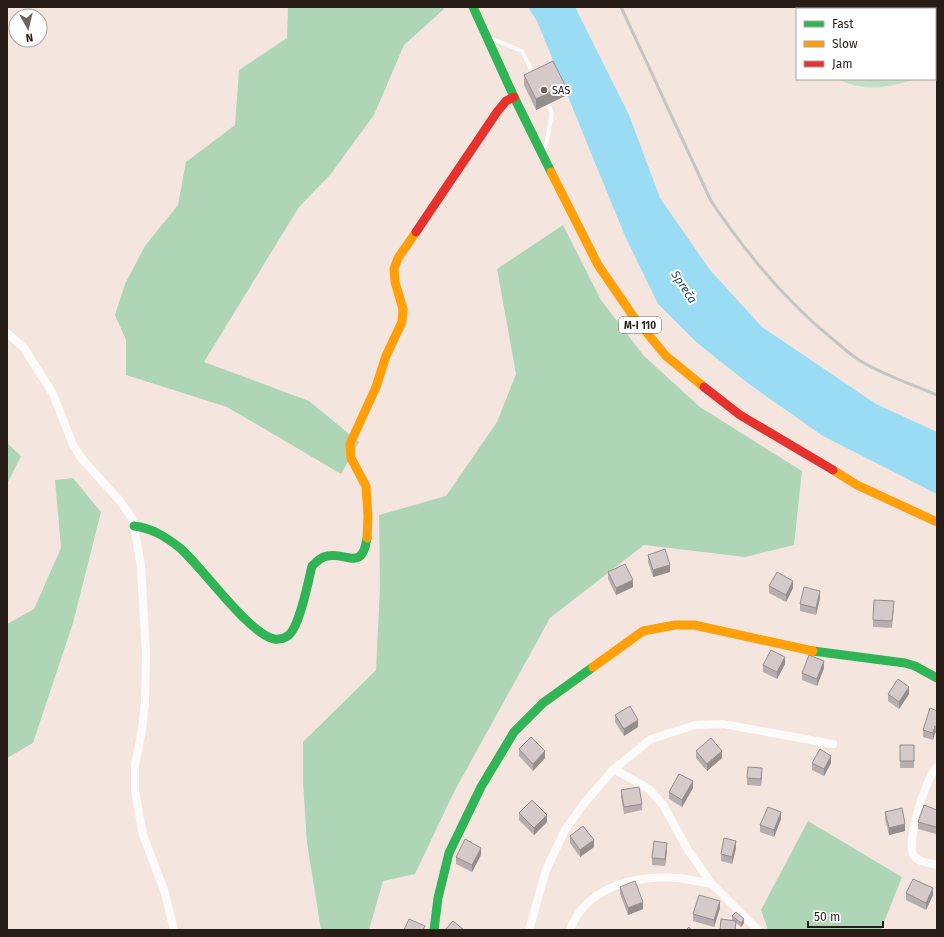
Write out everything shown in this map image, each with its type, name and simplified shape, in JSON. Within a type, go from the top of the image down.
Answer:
[{"type":"street","name":"M-I 110","points":[[473,7],[514,97],[598,265],[633,316],[666,356],[740,415],[857,485],[937,522]]},
{"type":"street","points":[[134,526],[142,526],[153,530],[168,539],[185,553],[245,619],[270,637],[276,639],[284,639],[290,635],[295,627],[312,566],[318,558],[327,554],[351,560],[359,558],[364,551],[368,497],[365,481],[352,459],[349,450],[351,439],[377,385],[388,352],[403,321],[403,309],[394,279],[394,269],[405,248],[497,112],[506,101],[514,97]]},
{"type":"street","points":[[7,333],[24,348],[50,389],[73,445],[82,459],[120,501],[132,518],[141,566],[146,654],[145,702],[142,730],[135,765],[135,791],[143,835],[164,890],[174,930]]},
{"type":"street","points":[[434,930],[438,898],[449,853],[481,787],[514,732],[543,703],[643,631],[675,625],[694,625],[825,654],[899,662],[915,666],[937,678]]},
{"type":"street","points":[[529,930],[546,870],[565,830],[585,802],[614,769],[652,739],[694,725],[723,724],[833,744]]},
{"type":"street","points":[[937,767],[924,788],[913,830],[912,851],[914,856],[920,860],[937,865]]},
{"type":"street","points":[[614,769],[649,789],[663,805],[688,850],[712,884],[758,930]]},
{"type":"street","points":[[570,930],[574,918],[588,902],[603,890],[619,884],[658,878],[679,878],[712,884]]},
{"type":"lane","points":[[486,37],[522,51],[536,79]]},
{"type":"lane","points":[[544,156],[552,113],[548,104]]},
{"type":"green space","points":[[288,7],[441,7],[444,9],[404,45],[374,115],[330,175],[299,207],[204,362],[309,401],[359,442],[341,474],[227,407],[126,375],[126,340],[115,315],[125,284],[145,246],[178,205],[186,162],[235,125],[239,70],[287,38]]},
{"type":"green space","points":[[937,7],[937,73],[936,8],[796,8]]},
{"type":"green space","points":[[840,80],[913,80],[896,85],[876,87],[857,86]]},
{"type":"green space","points":[[563,225],[601,300],[644,356],[700,407],[802,471],[794,545],[745,557],[644,545],[550,618],[454,792],[415,874],[383,881],[369,930],[321,930],[307,843],[303,782],[303,742],[376,670],[380,587],[379,515],[446,496],[497,422],[516,374],[497,269]]},
{"type":"green space","points":[[7,443],[21,456],[7,484]]},
{"type":"green space","points":[[73,478],[101,512],[73,623],[33,743],[7,758],[7,624],[34,609],[61,548],[55,480]]},
{"type":"green space","points":[[808,821],[902,877],[881,930],[768,930],[761,910]]},
{"type":"water","name":"Spreča","points":[[528,7],[575,7],[629,115],[660,198],[710,270],[762,327],[876,404],[937,432],[937,494],[823,436],[749,384],[696,342],[658,304],[625,236],[537,21]]},
{"type":"building","points":[[553,61],[565,85],[536,99],[524,75]]},
{"type":"building","points":[[665,549],[670,565],[653,570],[648,555]]},
{"type":"building","points":[[625,564],[633,580],[616,588],[608,572]]},
{"type":"building","points":[[777,572],[793,581],[786,595],[769,586]]},
{"type":"building","points":[[804,587],[820,591],[816,608],[800,604]]},
{"type":"building","points":[[874,600],[894,601],[892,621],[873,620]]},
{"type":"building","points":[[771,650],[785,657],[777,672],[763,665]]},
{"type":"building","points":[[809,655],[824,661],[817,679],[802,673]]},
{"type":"building","points":[[898,679],[909,687],[899,702],[888,694]]},
{"type":"building","points":[[630,706],[638,720],[624,729],[615,715]]},
{"type":"building","points":[[930,708],[937,711],[937,727],[935,726],[933,733],[923,730]]},
{"type":"building","points":[[531,737],[545,751],[533,764],[519,749]]},
{"type":"building","points":[[711,738],[722,751],[707,764],[696,751]]},
{"type":"building","points":[[900,745],[914,745],[914,761],[900,761]]},
{"type":"building","points":[[820,749],[831,756],[824,769],[812,763]]},
{"type":"building","points":[[748,767],[762,768],[761,779],[747,778]]},
{"type":"building","points":[[679,774],[693,781],[682,800],[669,792]]},
{"type":"building","points":[[639,787],[642,804],[624,807],[621,790]]},
{"type":"building","points":[[532,800],[547,815],[534,828],[519,813]]},
{"type":"building","points":[[924,805],[937,810],[936,827],[918,822]]},
{"type":"building","points":[[768,807],[781,812],[774,830],[760,825]]},
{"type":"building","points":[[902,808],[905,824],[889,828],[885,812]]},
{"type":"building","points":[[583,826],[594,840],[580,850],[570,836]]},
{"type":"building","points":[[724,838],[736,841],[732,857],[721,854]]},
{"type":"building","points":[[465,839],[481,848],[472,865],[456,857]]},
{"type":"building","points":[[654,841],[667,843],[665,859],[652,858]]},
{"type":"building","points":[[913,879],[933,888],[926,903],[906,893]]},
{"type":"building","points":[[635,881],[643,902],[628,908],[620,887]]},
{"type":"building","points":[[699,895],[720,901],[714,920],[693,914]]},
{"type":"building","points":[[736,912],[744,919],[741,923],[732,916]]},
{"type":"building","points":[[409,919],[425,926],[423,930],[404,930]]},
{"type":"building","points":[[721,919],[736,921],[735,930],[720,930]]},
{"type":"building","points":[[453,921],[464,930],[445,930]]},
{"type":"railway","points":[[621,7],[711,201],[753,258],[783,293],[800,310],[853,356],[897,379],[937,395]]},
{"type":"traffic: fast","points":[[473,7],[514,97],[551,172]]},
{"type":"traffic: fast","points":[[134,526],[141,527],[158,534],[180,548],[190,557],[239,613],[263,634],[274,639],[286,637],[293,630],[303,603],[312,566],[321,558],[327,556],[335,555],[358,558],[362,555],[367,538]]},
{"type":"traffic: fast","points":[[813,651],[905,663],[915,666],[937,678]]},
{"type":"traffic: fast","points":[[434,930],[438,898],[449,853],[481,787],[514,732],[543,703],[593,667]]},
{"type":"traffic: slow","points":[[551,172],[598,265],[633,316],[666,356],[704,387]]},
{"type":"traffic: slow","points":[[367,538],[368,516],[366,486],[351,458],[350,444],[376,387],[386,356],[402,322],[403,309],[395,282],[394,269],[398,258],[416,232]]},
{"type":"traffic: slow","points":[[833,470],[857,485],[937,522]]},
{"type":"traffic: slow","points":[[593,667],[643,631],[675,625],[694,625],[813,651]]},
{"type":"traffic: jam","points":[[416,232],[497,112],[506,101],[514,97]]},
{"type":"traffic: jam","points":[[704,387],[740,415],[833,470]]},
{"type":"place","name":"SAS","points":[[544,90]]}]
